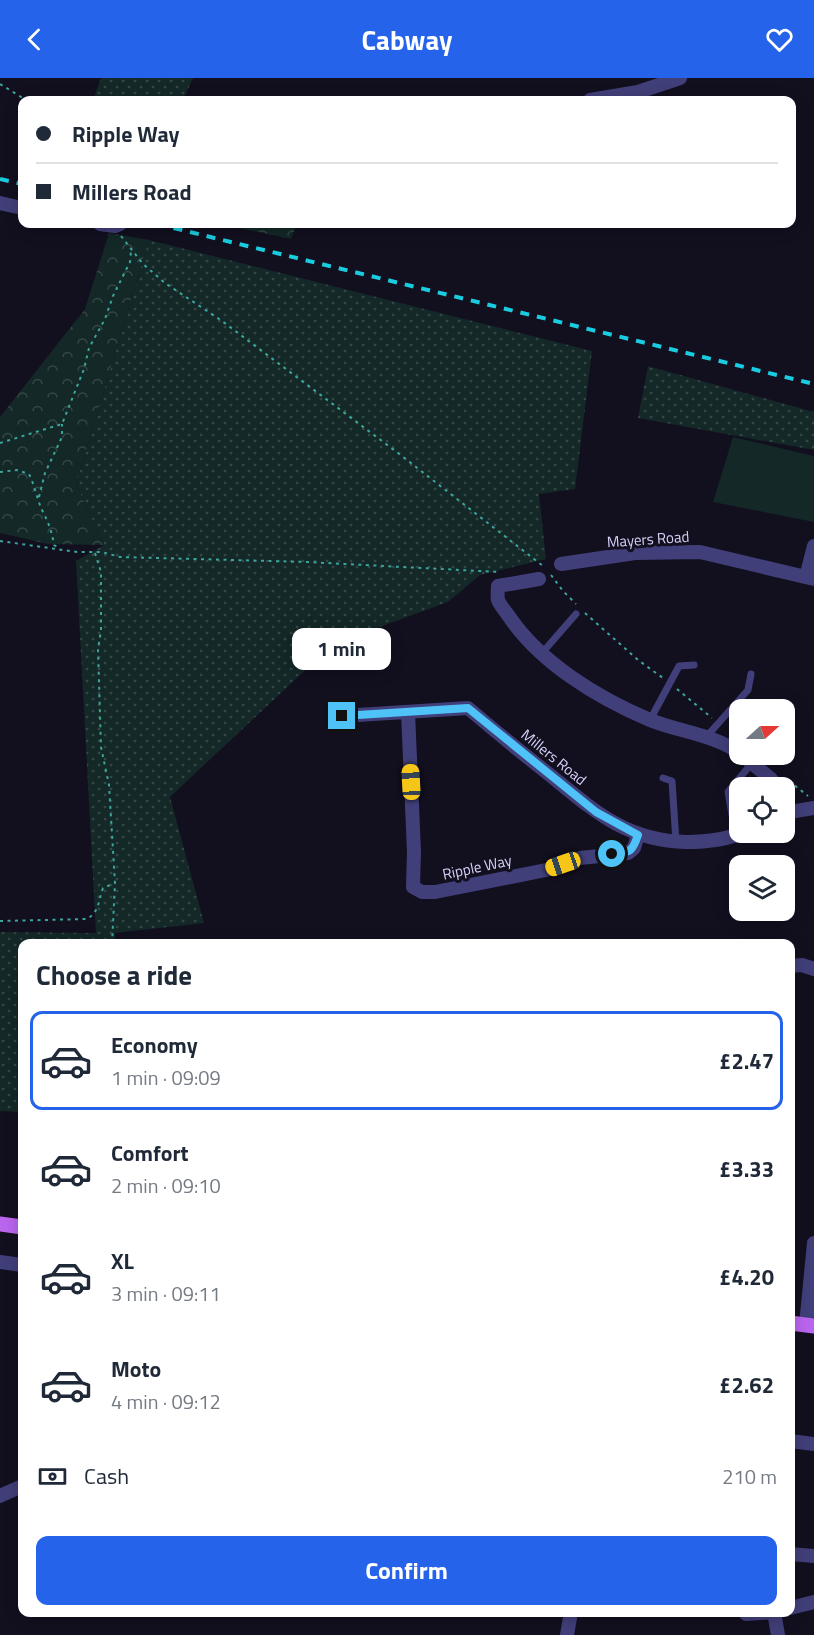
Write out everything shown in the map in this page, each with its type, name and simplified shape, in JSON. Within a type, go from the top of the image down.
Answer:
[{"type":"main road","points":[[0,1224],[18,1226]]},
{"type":"main road","points":[[795,1324],[810,1326]]},
{"type":"street","points":[[614,96],[638,92],[681,78]]},
{"type":"street","points":[[0,203],[18,207]]},
{"type":"street","name":"Mayers Road","points":[[561,564],[635,553],[700,552],[810,578],[814,546]]},
{"type":"street","points":[[542,574],[498,586],[498,600],[521,632],[542,653],[590,689],[650,720],[707,736],[729,748]]},
{"type":"street","name":"Millers Road","points":[[342,716],[468,708],[596,812],[638,835],[676,842],[710,841],[729,836]]},
{"type":"street","name":"Ripple Way","points":[[408,712],[414,852],[413,887],[422,892],[435,892],[546,870],[580,858],[628,853],[634,848],[638,835]]},
{"type":"street","points":[[754,765],[770,777]]},
{"type":"street","points":[[795,809],[814,808]]},
{"type":"street","points":[[795,966],[802,965],[814,969]]},
{"type":"street","points":[[810,1326],[814,1243]]},
{"type":"street","points":[[0,1262],[18,1264]]},
{"type":"street","points":[[795,1442],[814,1444]]},
{"type":"street","points":[[0,1480],[11,1491]]},
{"type":"street","points":[[795,1554],[814,1556]]},
{"type":"street","points":[[795,1607],[814,1602]]},
{"type":"street","points":[[567,1635],[570,1617]]},
{"type":"street","points":[[774,1617],[778,1635]]},
{"type":"lane","points":[[542,653],[580,613]]},
{"type":"lane","points":[[650,720],[680,666],[694,665]]},
{"type":"lane","points":[[707,736],[748,690],[751,674]]},
{"type":"lane","points":[[663,778],[672,781],[676,842]]},
{"type":"path","points":[[0,84],[20,96]]},
{"type":"path","points":[[120,228],[131,251],[165,283],[231,328],[398,453],[544,568],[542,574],[577,605]]},
{"type":"path","points":[[38,498],[45,473],[62,437],[62,424],[84,369],[89,348],[105,319],[113,296],[130,262],[131,251]]},
{"type":"path","points":[[0,443],[62,424]]},
{"type":"path","points":[[0,472],[17,470],[29,474],[42,511],[52,529],[54,545],[60,549]]},
{"type":"path","points":[[0,541],[120,556],[307,562],[500,572]]},
{"type":"path","points":[[95,553],[101,572],[101,631],[98,649],[101,747],[109,785],[115,883],[112,939]]},
{"type":"path","points":[[580,613],[718,724]]},
{"type":"path","points":[[0,921],[87,919],[95,914],[99,907],[103,888],[115,883]]},
{"type":"green space","points":[[101,78],[193,78],[185,96],[94,96]]},
{"type":"green space","points":[[240,228],[295,228],[291,239]]},
{"type":"green space","points":[[109,233],[149,240],[76,484],[104,545],[48,544],[0,533],[0,417],[85,309]]},
{"type":"green space","points":[[149,240],[592,351],[575,489],[539,494],[546,559],[480,575],[448,602],[333,644],[170,797],[204,923],[115,933],[115,939],[18,939],[18,1112],[0,1111],[0,932],[96,933],[76,561],[104,545],[76,484]]},
{"type":"green space","points":[[648,366],[814,412],[814,450],[638,418]]},
{"type":"green space","points":[[733,437],[814,456],[814,522],[713,502]]},
{"type":"railway","points":[[0,179],[18,183]]},
{"type":"railway","points":[[173,228],[814,384]]},
{"type":"route","points":[[342,716],[468,708],[584,804],[608,820],[638,835],[634,848],[628,853],[612,854]]}]
